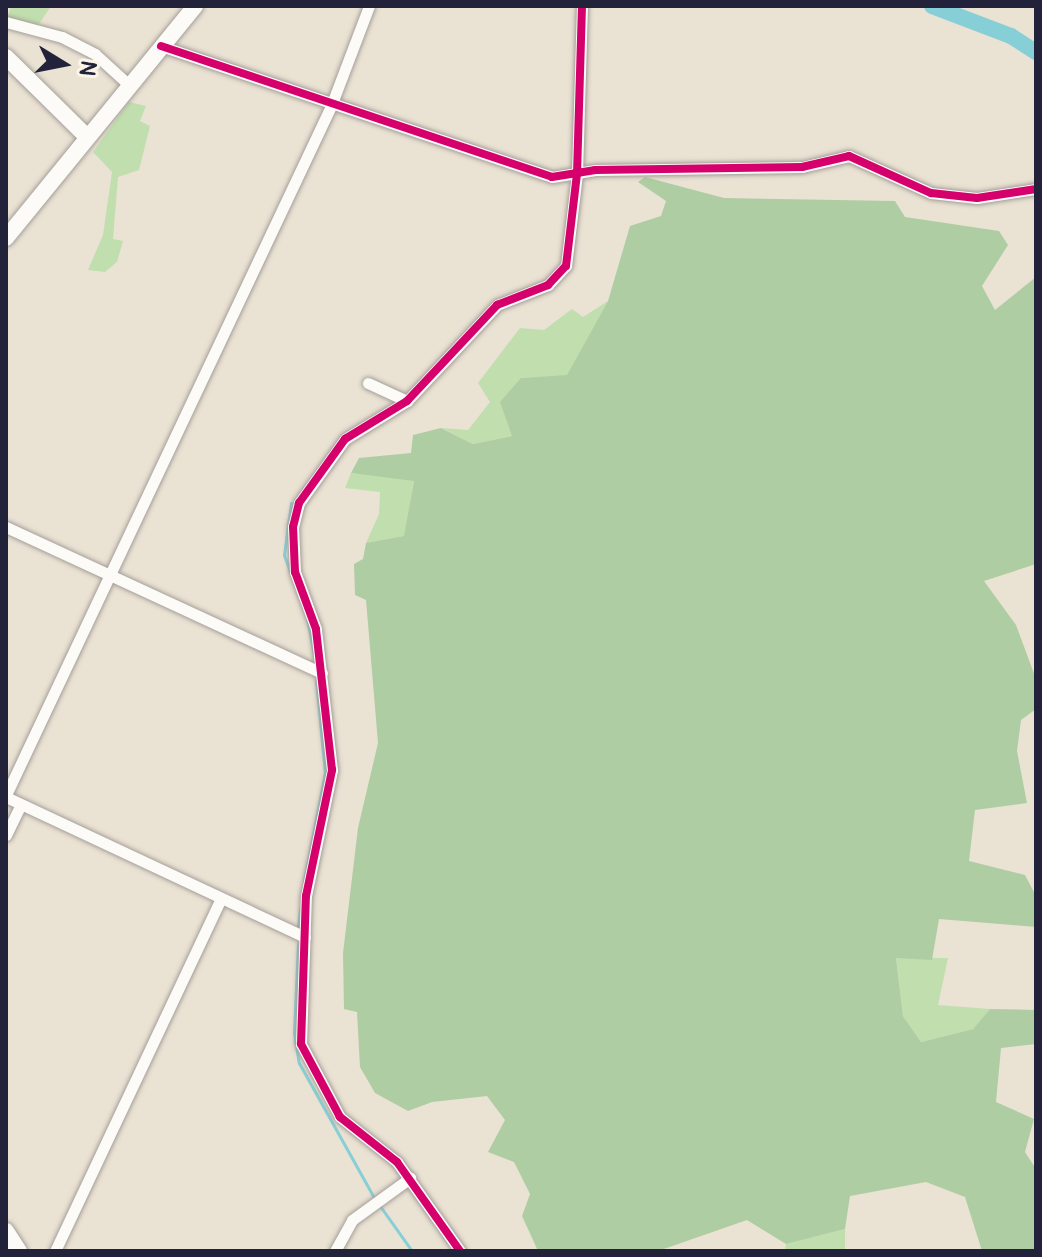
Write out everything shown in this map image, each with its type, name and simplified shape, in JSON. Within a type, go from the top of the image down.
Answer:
[{"type":"main road","points":[[6,238],[128,84],[195,6]]},
{"type":"main road","points":[[6,57],[87,137]]},
{"type":"main road","points":[[6,1231],[19,1251]]},
{"type":"street","points":[[305,937],[6,796],[331,106],[369,6]]},
{"type":"street","points":[[460,1251],[410,1178],[340,1117],[308,1064],[300,1010],[306,896],[332,770],[316,629],[291,552],[299,503],[345,439],[407,401],[497,305],[548,285],[562,273],[577,174],[579,7]]},
{"type":"street","points":[[6,22],[62,37],[106,62],[128,84]]},
{"type":"street","points":[[161,46],[331,106],[533,173],[561,179],[577,174],[759,164],[802,167],[849,156],[931,193],[977,198],[1036,189]]},
{"type":"street","points":[[368,383],[407,401]]},
{"type":"street","points":[[6,527],[322,673]]},
{"type":"street","points":[[6,835],[21,804]]},
{"type":"street","points":[[55,1251],[221,899]]},
{"type":"street","points":[[335,1251],[352,1220],[410,1178]]},
{"type":"green space","points":[[11,6],[51,6],[37,27],[7,20]]},
{"type":"green space","points":[[129,102],[146,106],[140,121],[150,126],[139,170],[118,177],[113,239],[123,241],[117,262],[105,272],[88,270],[103,235],[112,172],[93,152]]},
{"type":"green space","points":[[645,177],[724,198],[895,201],[905,217],[999,231],[1008,245],[982,286],[995,310],[1036,277],[1036,564],[984,581],[1016,625],[1036,679],[1036,709],[1021,720],[1017,751],[1027,803],[975,810],[969,861],[1025,875],[1036,896],[1036,927],[939,919],[932,960],[896,958],[903,1016],[921,1042],[973,1029],[990,1009],[1036,1010],[1036,1044],[1001,1048],[996,1102],[1034,1119],[1025,1152],[1036,1169],[1036,1251],[982,1251],[965,1197],[926,1182],[850,1196],[845,1229],[786,1244],[747,1220],[658,1251],[538,1251],[522,1216],[530,1194],[514,1162],[488,1152],[505,1120],[487,1096],[432,1102],[408,1111],[375,1093],[360,1067],[357,1012],[344,1009],[343,953],[358,828],[378,743],[366,600],[355,595],[354,564],[363,559],[366,543],[404,536],[414,481],[351,473],[359,458],[411,453],[413,435],[441,428],[473,444],[512,436],[500,402],[521,378],[567,375],[608,301],[630,226],[661,216],[666,201],[638,182]]},
{"type":"green space","points":[[608,301],[567,376],[521,378],[513,436],[473,444],[442,428],[468,430],[490,402],[478,383],[520,328],[544,330],[572,309],[583,317]]},
{"type":"green space","points":[[351,473],[414,480],[405,536],[366,543],[379,514],[380,492],[345,488]]},
{"type":"green space","points":[[896,958],[948,958],[938,1005],[990,1009],[973,1029],[921,1042],[903,1016]]},
{"type":"green space","points":[[845,1229],[845,1251],[785,1251],[786,1244]]},
{"type":"waterway","points":[[932,6],[1011,36],[1036,52]]},
{"type":"waterway","points":[[291,503],[284,555],[291,574]]},
{"type":"waterway","points":[[307,619],[314,654]]},
{"type":"waterway","points":[[304,881],[325,773],[316,680]]},
{"type":"waterway","points":[[298,926],[300,909]]},
{"type":"waterway","points":[[298,944],[294,1033],[299,1063],[373,1196]]},
{"type":"waterway","points":[[380,1206],[412,1251]]},
{"type":"cycle path","points":[[460,1251],[397,1162],[340,1117],[301,1044],[306,896],[332,770],[316,629],[295,572],[293,527],[299,503],[345,439],[407,401],[497,305],[548,285],[566,266],[577,174],[582,6]]},
{"type":"cycle path","points":[[161,46],[552,177],[595,170],[802,167],[849,156],[931,193],[977,198],[1036,189]]}]
